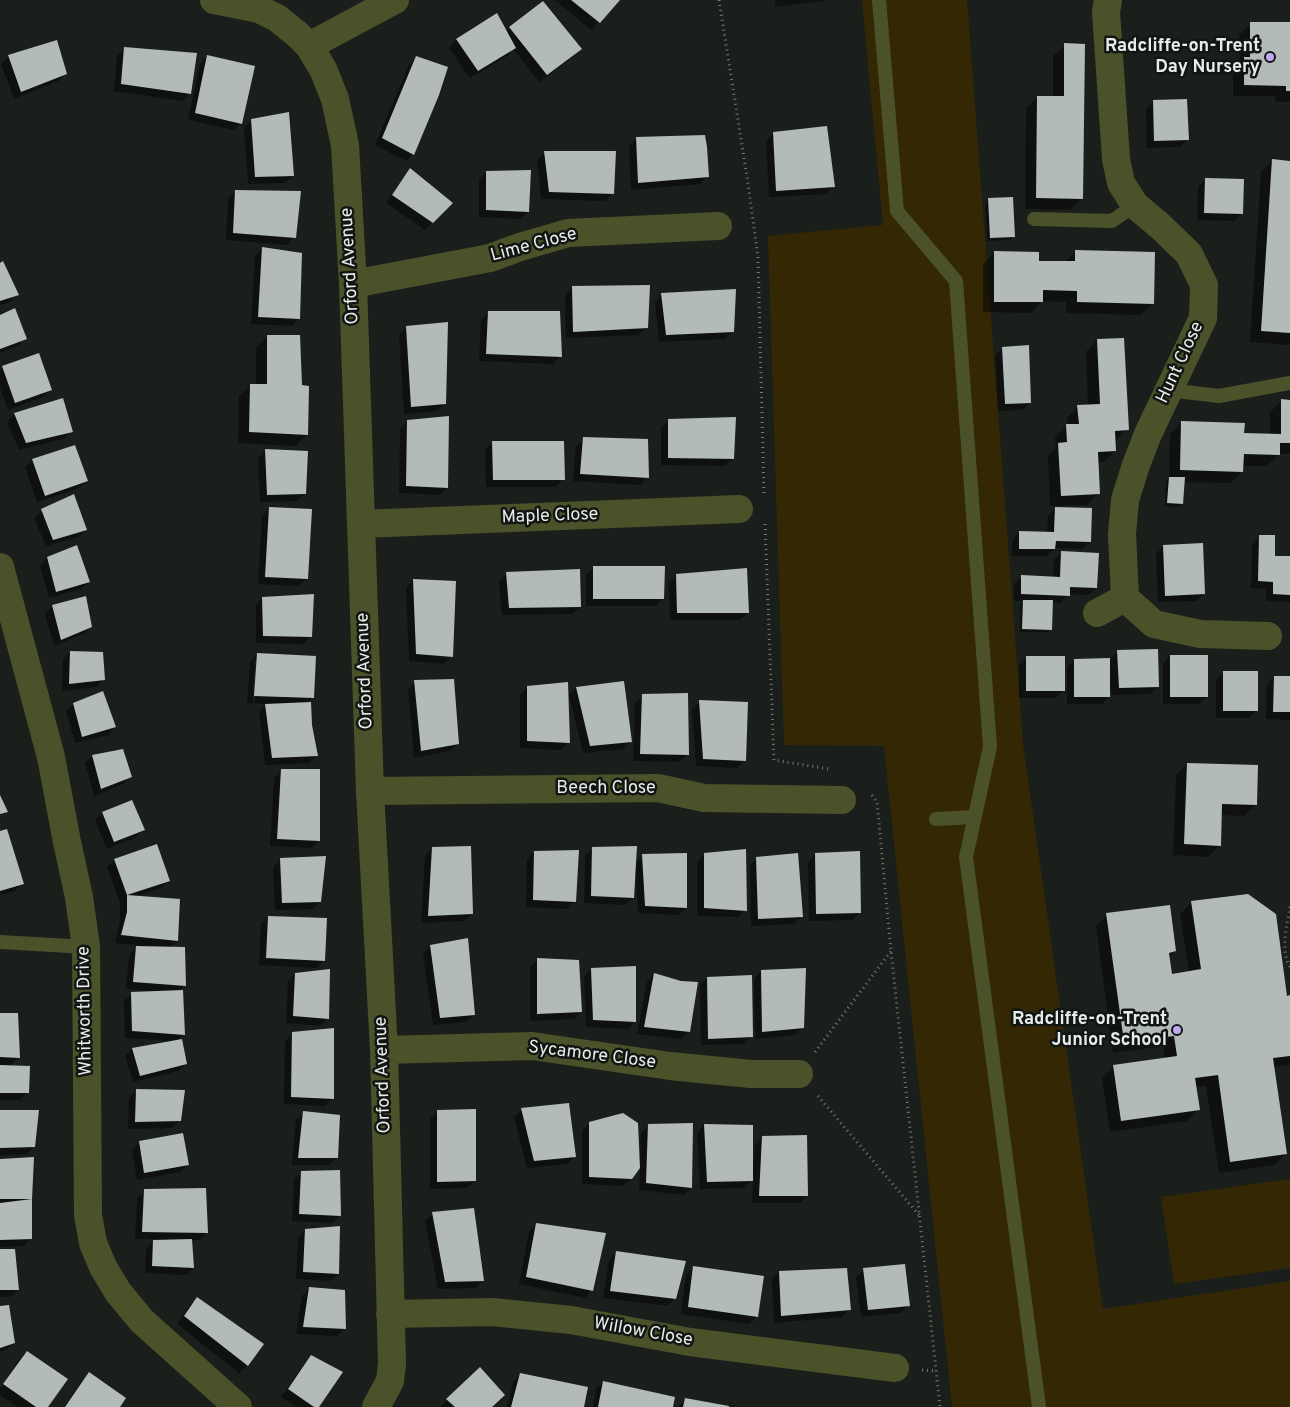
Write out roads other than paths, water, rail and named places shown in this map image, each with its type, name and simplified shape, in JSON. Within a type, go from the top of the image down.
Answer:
[{"type":"street","name":"Orford Avenue","points":[[214,0],[251,7],[265,12],[277,18],[309,46],[323,69],[335,99],[345,145],[353,284],[370,791],[384,1050],[392,1364],[390,1381],[376,1407]]},
{"type":"street","points":[[309,46],[395,0]]},
{"type":"street","name":"Hunt Close","points":[[1108,0],[1106,12],[1116,159],[1121,183],[1135,205],[1189,254],[1204,285],[1203,318],[1148,434],[1125,500],[1122,534],[1125,598]]},
{"type":"street","name":"Lime Close","points":[[353,284],[490,258],[568,233],[718,226]]},
{"type":"street","name":"Maple Close","points":[[360,524],[738,509]]},
{"type":"street","name":"Whitworth Drive","points":[[0,567],[51,757],[67,842],[80,897],[86,947],[88,1215],[93,1243],[103,1267],[118,1292],[142,1321],[238,1407]]},
{"type":"street","points":[[1097,613],[1125,598],[1154,624],[1200,634],[1268,636]]},
{"type":"street","name":"Beech Close","points":[[370,791],[658,788],[704,798],[842,800]]},
{"type":"street","name":"Sycamore Close","points":[[384,1050],[532,1046],[670,1066],[751,1074],[799,1074]]},
{"type":"street","name":"Willow Close","points":[[390,1314],[492,1312],[571,1320],[690,1342],[895,1368]]},
{"type":"lane","points":[[880,0],[897,211],[956,282],[990,747],[966,857],[1038,1407]]},
{"type":"lane","points":[[1034,219],[1112,221],[1135,205]]},
{"type":"lane","points":[[1168,390],[1219,396],[1290,383]]},
{"type":"lane","points":[[936,819],[974,817]]},
{"type":"lane","points":[[0,942],[86,947]]},
{"type":"place","name":"Radcliffe-on-Trent Day Nursery","points":[[1270,57]]},
{"type":"place","name":"Radcliffe-on-Trent Junior School","points":[[1177,1030]]}]
